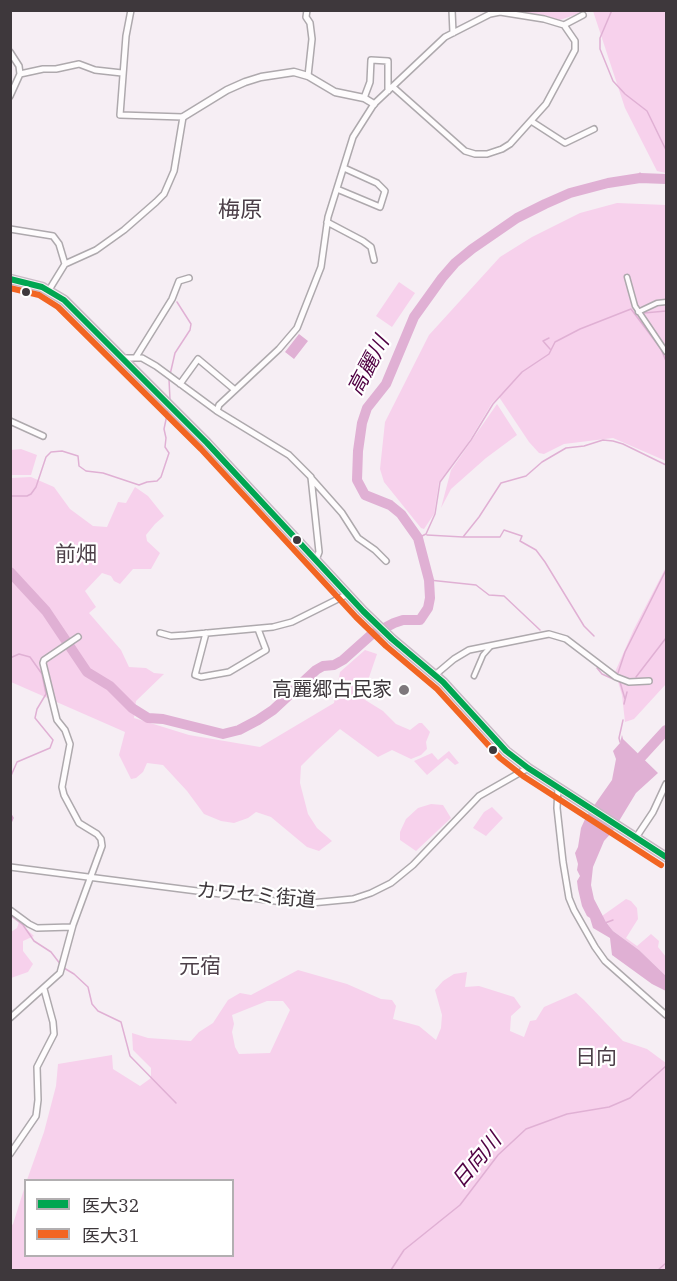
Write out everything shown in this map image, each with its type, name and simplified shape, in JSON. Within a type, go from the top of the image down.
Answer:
[{"type":"main road","points":[[10,279],[49,290],[64,300],[124,358],[271,510],[363,610],[392,639],[435,675],[499,744],[528,768],[637,836],[666,857]]},
{"type":"street","points":[[132,10],[126,36],[120,115],[183,117],[244,82],[294,72],[308,76],[335,92],[364,98],[374,104]]},
{"type":"street","points":[[307,10],[306,17],[310,23],[312,39],[308,76]]},
{"type":"street","points":[[452,10],[453,33]]},
{"type":"street","points":[[217,411],[219,405],[279,349],[297,328],[321,267],[327,222],[353,138],[374,104],[391,89],[445,37],[499,11],[564,25],[575,41],[575,50],[546,104],[510,144],[487,154],[465,151],[391,89],[388,62],[371,60],[370,82],[364,98]]},
{"type":"street","points":[[564,25],[583,15]]},
{"type":"street","points":[[10,52],[19,66],[20,74],[10,96]]},
{"type":"street","points":[[20,74],[79,64],[95,70],[122,73]]},
{"type":"street","points":[[49,290],[65,264],[84,257],[114,237],[164,194],[174,171],[183,117]]},
{"type":"street","points":[[531,121],[565,144],[594,129]]},
{"type":"street","points":[[337,189],[380,207],[385,191],[377,183],[344,168]]},
{"type":"street","points":[[327,222],[371,247],[374,260]]},
{"type":"street","points":[[10,229],[53,236],[59,244],[65,264]]},
{"type":"street","points":[[627,277],[638,312],[666,352]]},
{"type":"street","points":[[136,357],[172,299],[179,281],[189,278]]},
{"type":"street","points":[[638,312],[657,303],[666,302]]},
{"type":"street","points":[[124,358],[136,357],[156,366],[217,411],[289,454],[342,513],[358,538],[386,561]]},
{"type":"street","points":[[180,384],[198,359],[235,390]]},
{"type":"street","points":[[10,421],[43,436]]},
{"type":"street","points":[[310,477],[319,552],[316,560]]},
{"type":"street","points":[[160,633],[171,636],[258,629],[292,622],[348,594]]},
{"type":"street","points":[[206,633],[195,675],[201,677],[229,672],[266,650],[258,629]]},
{"type":"street","points":[[435,675],[469,650],[542,635],[560,636],[574,644],[616,677],[629,682],[649,681]]},
{"type":"street","points":[[10,1018],[60,973],[72,927],[102,842],[98,834],[79,823],[64,795],[63,787],[70,744],[65,730],[57,720],[44,663],[48,657],[78,638]]},
{"type":"street","points":[[474,676],[483,655],[493,644]]},
{"type":"street","name":"カワセミ街道","points":[[10,867],[283,902],[311,903],[353,898],[392,883],[413,865],[479,796],[528,768]]},
{"type":"street","points":[[637,836],[653,812],[666,784]]},
{"type":"street","points":[[558,787],[557,808],[563,862],[569,898],[574,910],[605,961],[666,1015]]},
{"type":"street","points":[[10,910],[37,928],[72,927]]},
{"type":"street","points":[[10,1154],[36,1116],[38,1067],[53,1038],[53,1022],[44,989]]},
{"type":"shaded area","points":[[517,11],[586,11],[560,20]]},
{"type":"shaded area","points":[[593,11],[666,11],[666,173],[657,171],[625,108]]},
{"type":"shaded area","points":[[617,203],[666,205],[666,461],[613,438],[564,444],[544,454],[539,453],[499,397],[492,403],[468,443],[439,482],[434,514],[424,529],[421,528],[384,482],[380,469],[385,422],[429,335],[500,257],[532,237],[580,213]]},
{"type":"shaded area","points":[[399,282],[415,293],[392,327],[376,316]]},
{"type":"shaded area","points":[[299,334],[308,341],[294,359],[285,352]]},
{"type":"shaded area","points":[[497,404],[517,435],[486,458],[451,489],[441,508],[451,470]]},
{"type":"shaded area","points":[[21,449],[37,455],[31,475],[11,475],[11,450]]},
{"type":"shaded area","points":[[31,477],[54,487],[70,509],[93,526],[107,527],[118,502],[126,503],[135,487],[148,496],[164,516],[146,535],[147,541],[160,553],[151,569],[133,569],[120,584],[111,576],[102,573],[85,591],[96,607],[89,613],[121,650],[129,667],[146,668],[154,673],[164,674],[136,701],[134,718],[189,735],[260,747],[334,703],[340,672],[365,650],[377,654],[362,698],[383,711],[396,724],[410,730],[422,723],[430,732],[426,742],[427,749],[421,755],[411,759],[392,750],[378,757],[340,729],[316,751],[301,766],[300,783],[308,814],[317,828],[332,841],[319,851],[307,847],[271,817],[256,812],[234,823],[221,821],[204,814],[163,765],[147,763],[143,772],[131,779],[119,755],[125,732],[11,682],[11,478]]},
{"type":"shaded area","points":[[666,567],[666,684],[634,719],[625,722],[622,695],[615,672]]},
{"type":"shaded area","points":[[622,735],[623,739],[658,773],[636,793],[613,831],[604,841],[593,867],[591,885],[594,899],[606,922],[613,931],[639,950],[666,976],[666,991],[652,984],[612,955],[610,938],[593,928],[582,906],[578,889],[577,881],[580,876],[575,853],[581,828],[612,780],[616,759],[613,751],[620,743]]},
{"type":"shaded area","points":[[449,751],[459,763],[455,765],[447,758],[427,775],[414,761],[432,753],[438,760]]},
{"type":"shaded area","points":[[431,804],[443,805],[451,818],[416,851],[400,840],[400,832],[406,819],[418,808]]},
{"type":"shaded area","points":[[492,807],[503,818],[486,836],[473,828],[484,812]]},
{"type":"shaded area","points":[[626,899],[637,908],[638,919],[626,938],[637,946],[651,934],[659,941],[658,947],[666,957],[666,976],[639,950],[613,931],[602,916]]},
{"type":"shaded area","points":[[19,922],[34,936],[23,941],[23,951],[33,964],[28,972],[11,978],[11,932],[17,928]]},
{"type":"shaded area","points":[[298,970],[347,984],[381,999],[392,1000],[396,1006],[393,1019],[419,1026],[436,1040],[441,1028],[442,1015],[435,990],[454,974],[467,972],[465,987],[479,986],[514,997],[521,1007],[511,1016],[510,1031],[524,1037],[530,1021],[536,1020],[544,1007],[576,993],[623,1041],[647,1049],[666,1063],[666,1270],[11,1270],[11,1226],[24,1189],[24,1257],[234,1257],[234,1179],[27,1179],[44,1132],[56,1086],[58,1064],[112,1055],[113,1069],[140,1086],[151,1078],[151,1068],[133,1050],[132,1033],[148,1038],[191,1041],[199,1032],[213,1023],[228,1000],[240,993],[251,995]],"holes":[[[267,1001],[283,1001],[290,1010],[270,1053],[239,1054],[232,1032],[234,1024],[232,1015]]]},
{"type":"waterway","points":[[612,10],[600,38],[600,49],[613,81],[625,94],[647,111],[666,150]]},
{"type":"waterway","name":"高麗川","points":[[640,173],[640,178]]},
{"type":"waterway","name":"高麗川","points":[[10,572],[46,611],[87,672],[110,686],[132,708],[148,718],[163,719],[223,734],[239,730],[258,720],[273,710],[316,670],[343,660],[371,635],[394,623],[403,620],[420,620],[428,608],[429,580],[418,538],[401,514],[390,505],[365,495],[357,480],[358,451],[362,423],[367,408],[386,384],[414,317],[442,278],[472,249],[517,218],[545,204],[570,193],[608,183],[640,178],[666,179]]},
{"type":"waterway","points":[[170,400],[169,379],[175,353],[190,330],[191,324],[177,302]]},
{"type":"waterway","points":[[418,538],[426,534],[435,514],[440,482],[471,440],[493,404],[522,372],[549,354],[555,342],[580,329],[631,309],[661,349],[666,361]]},
{"type":"waterway","points":[[644,313],[666,311]]},
{"type":"waterway","points":[[549,338],[543,341],[550,349]]},
{"type":"waterway","points":[[10,496],[31,494],[36,487],[46,457],[51,452],[62,451],[78,456],[79,466],[86,471],[103,473],[139,485],[157,481],[161,477],[169,453],[165,447],[164,429],[168,410]]},
{"type":"waterway","points":[[427,535],[463,537],[501,483],[526,476],[542,462],[566,448],[584,446],[603,440],[613,441],[666,465]]},
{"type":"waterway","points":[[464,537],[500,537],[504,530],[522,536],[520,541],[536,550],[584,626],[594,636]]},
{"type":"waterway","points":[[618,673],[625,652],[666,570]]},
{"type":"waterway","points":[[429,580],[476,585],[489,595],[504,596],[540,630]]},
{"type":"waterway","points":[[636,677],[666,638]]},
{"type":"waterway","points":[[10,658],[19,654],[30,657],[42,674],[46,694],[37,709],[35,718],[53,740],[50,748],[17,762],[10,778]]},
{"type":"waterway","points":[[597,668],[602,674],[613,679]]},
{"type":"waterway","points":[[620,682],[625,699]]},
{"type":"waterway","points":[[624,704],[627,692]]},
{"type":"waterway","points":[[620,742],[623,720]]},
{"type":"waterway","name":"高麗川","points":[[633,766],[666,730]]},
{"type":"waterway","points":[[10,813],[13,818],[10,825]]},
{"type":"waterway","points":[[10,915],[23,925],[34,941],[51,952],[61,965]]},
{"type":"waterway","points":[[605,923],[613,920]]},
{"type":"waterway","points":[[64,968],[88,987],[92,1004],[98,1011],[121,1022],[130,1056],[176,1103]]},
{"type":"waterway","name":"日向川","points":[[391,1270],[404,1250],[460,1205],[498,1155],[526,1129],[567,1114],[609,1107],[630,1098],[666,1066]]},
{"type":"waterway","points":[[658,1270],[666,1263]]},
{"type":"transit line","name":"医大32","points":[[10,279],[42,287],[64,300],[207,443],[363,611],[443,682],[506,751],[528,768],[666,857]]},
{"type":"transit line","name":"医大31","points":[[10,288],[39,295],[58,307],[201,449],[356,617],[437,689],[500,758],[523,776],[661,865]]},
{"type":"place","name":"高麗郷古民家","points":[[404,690]]},
{"type":"district","name":"梅原","points":[[240,211]]},
{"type":"district","name":"前畑","points":[[76,555]]},
{"type":"district","name":"元宿","points":[[200,967]]},
{"type":"district","name":"日向","points":[[596,1058]]}]
